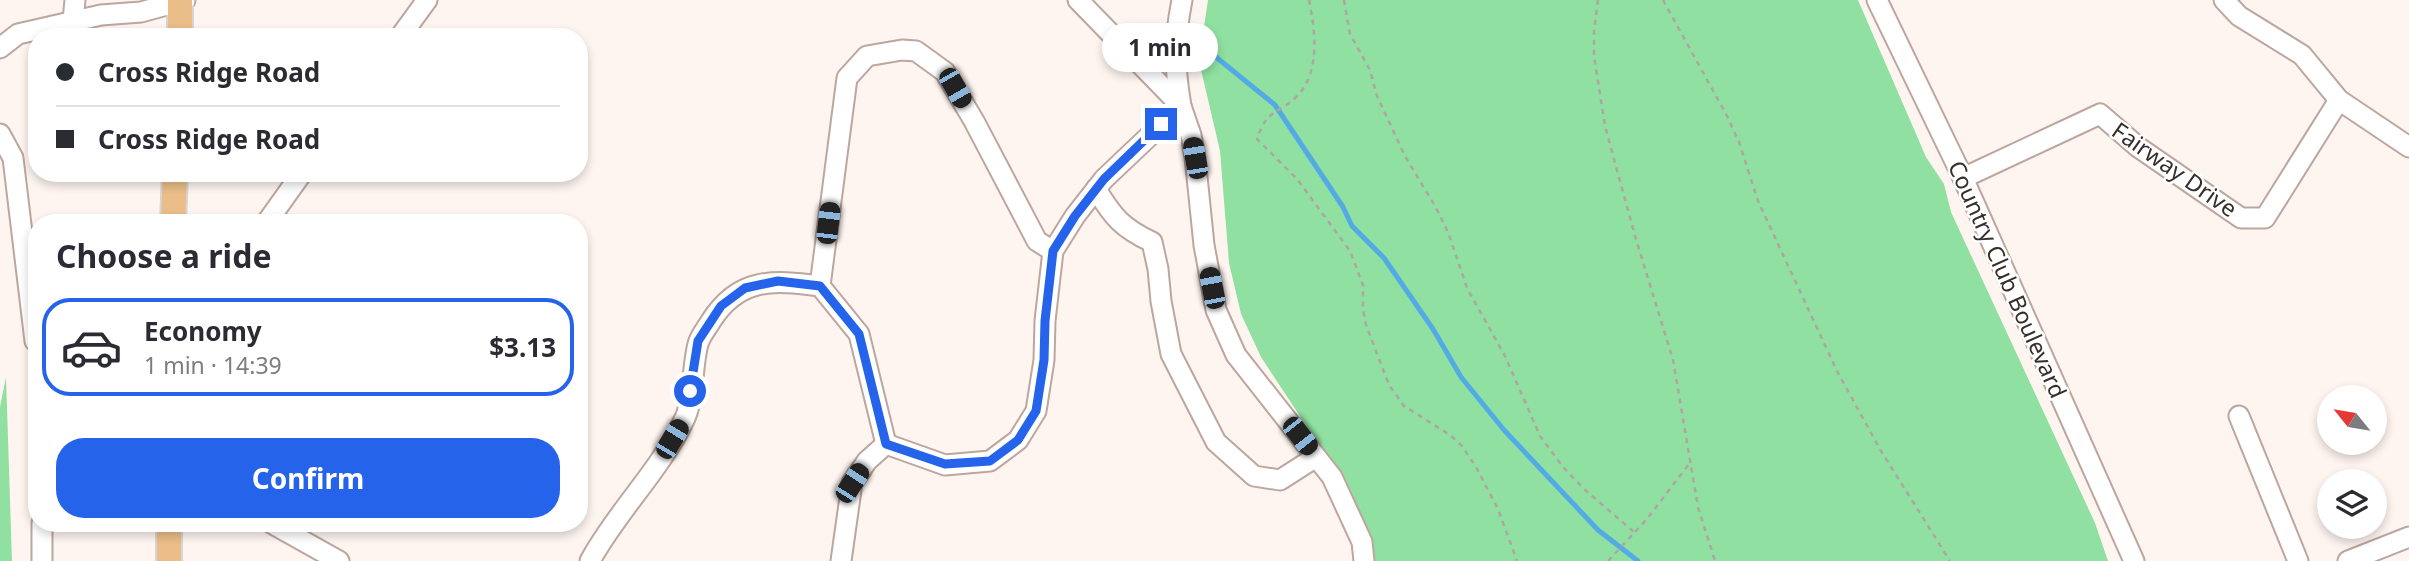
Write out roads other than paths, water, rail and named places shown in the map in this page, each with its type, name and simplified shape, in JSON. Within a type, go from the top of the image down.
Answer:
[{"type":"main road","points":[[180,28],[182,0]]},
{"type":"main road","points":[[173,214],[175,182]]},
{"type":"main road","points":[[169,532],[169,561]]},
{"type":"street","points":[[73,21],[75,0]]},
{"type":"street","points":[[43,28],[101,15],[141,12],[182,0]]},
{"type":"street","points":[[407,28],[427,0]]},
{"type":"street","points":[[1078,0],[1181,106]]},
{"type":"street","points":[[1182,0],[1175,67],[1181,106],[1191,135],[1195,158],[1204,245],[1216,310],[1236,355],[1332,477],[1362,542],[1364,561]]},
{"type":"street","name":"Country Club Boulevard","points":[[1877,0],[1964,178],[2134,561]]},
{"type":"street","points":[[2224,0],[2239,16],[2302,55],[2339,100],[2409,147]]},
{"type":"street","points":[[0,48],[18,34],[28,32]]},
{"type":"street","points":[[820,286],[847,78],[867,56],[902,50],[916,51],[946,72],[1037,242],[1053,251]]},
{"type":"street","name":"Fairway Drive","points":[[1964,178],[2100,114],[2137,147],[2241,218],[2265,218],[2339,100]]},
{"type":"street","points":[[886,444],[945,464],[990,461],[1018,440],[1036,411],[1044,360],[1045,321],[1053,251],[1096,189],[1181,106]]},
{"type":"street","points":[[0,134],[13,158],[28,283]]},
{"type":"street","points":[[273,214],[296,182]]},
{"type":"street","points":[[1096,189],[1112,215],[1134,234],[1152,242],[1171,354],[1216,442],[1254,476],[1280,480],[1316,457]]},
{"type":"street","points":[[590,561],[601,540],[644,486],[686,416],[698,341],[721,306],[745,288],[778,281],[820,286],[859,334],[886,444]]},
{"type":"street","points":[[2239,416],[2298,561]]},
{"type":"street","points":[[841,561],[852,483],[867,461],[886,444]]},
{"type":"street","points":[[42,532],[42,561]]},
{"type":"street","points":[[287,532],[339,561]]},
{"type":"street","points":[[2348,561],[2409,537]]},
{"type":"waterway","points":[[1211,53],[1275,105],[1343,207],[1352,226],[1384,258],[1433,329],[1461,377],[1504,430],[1598,530],[1638,561]]}]
